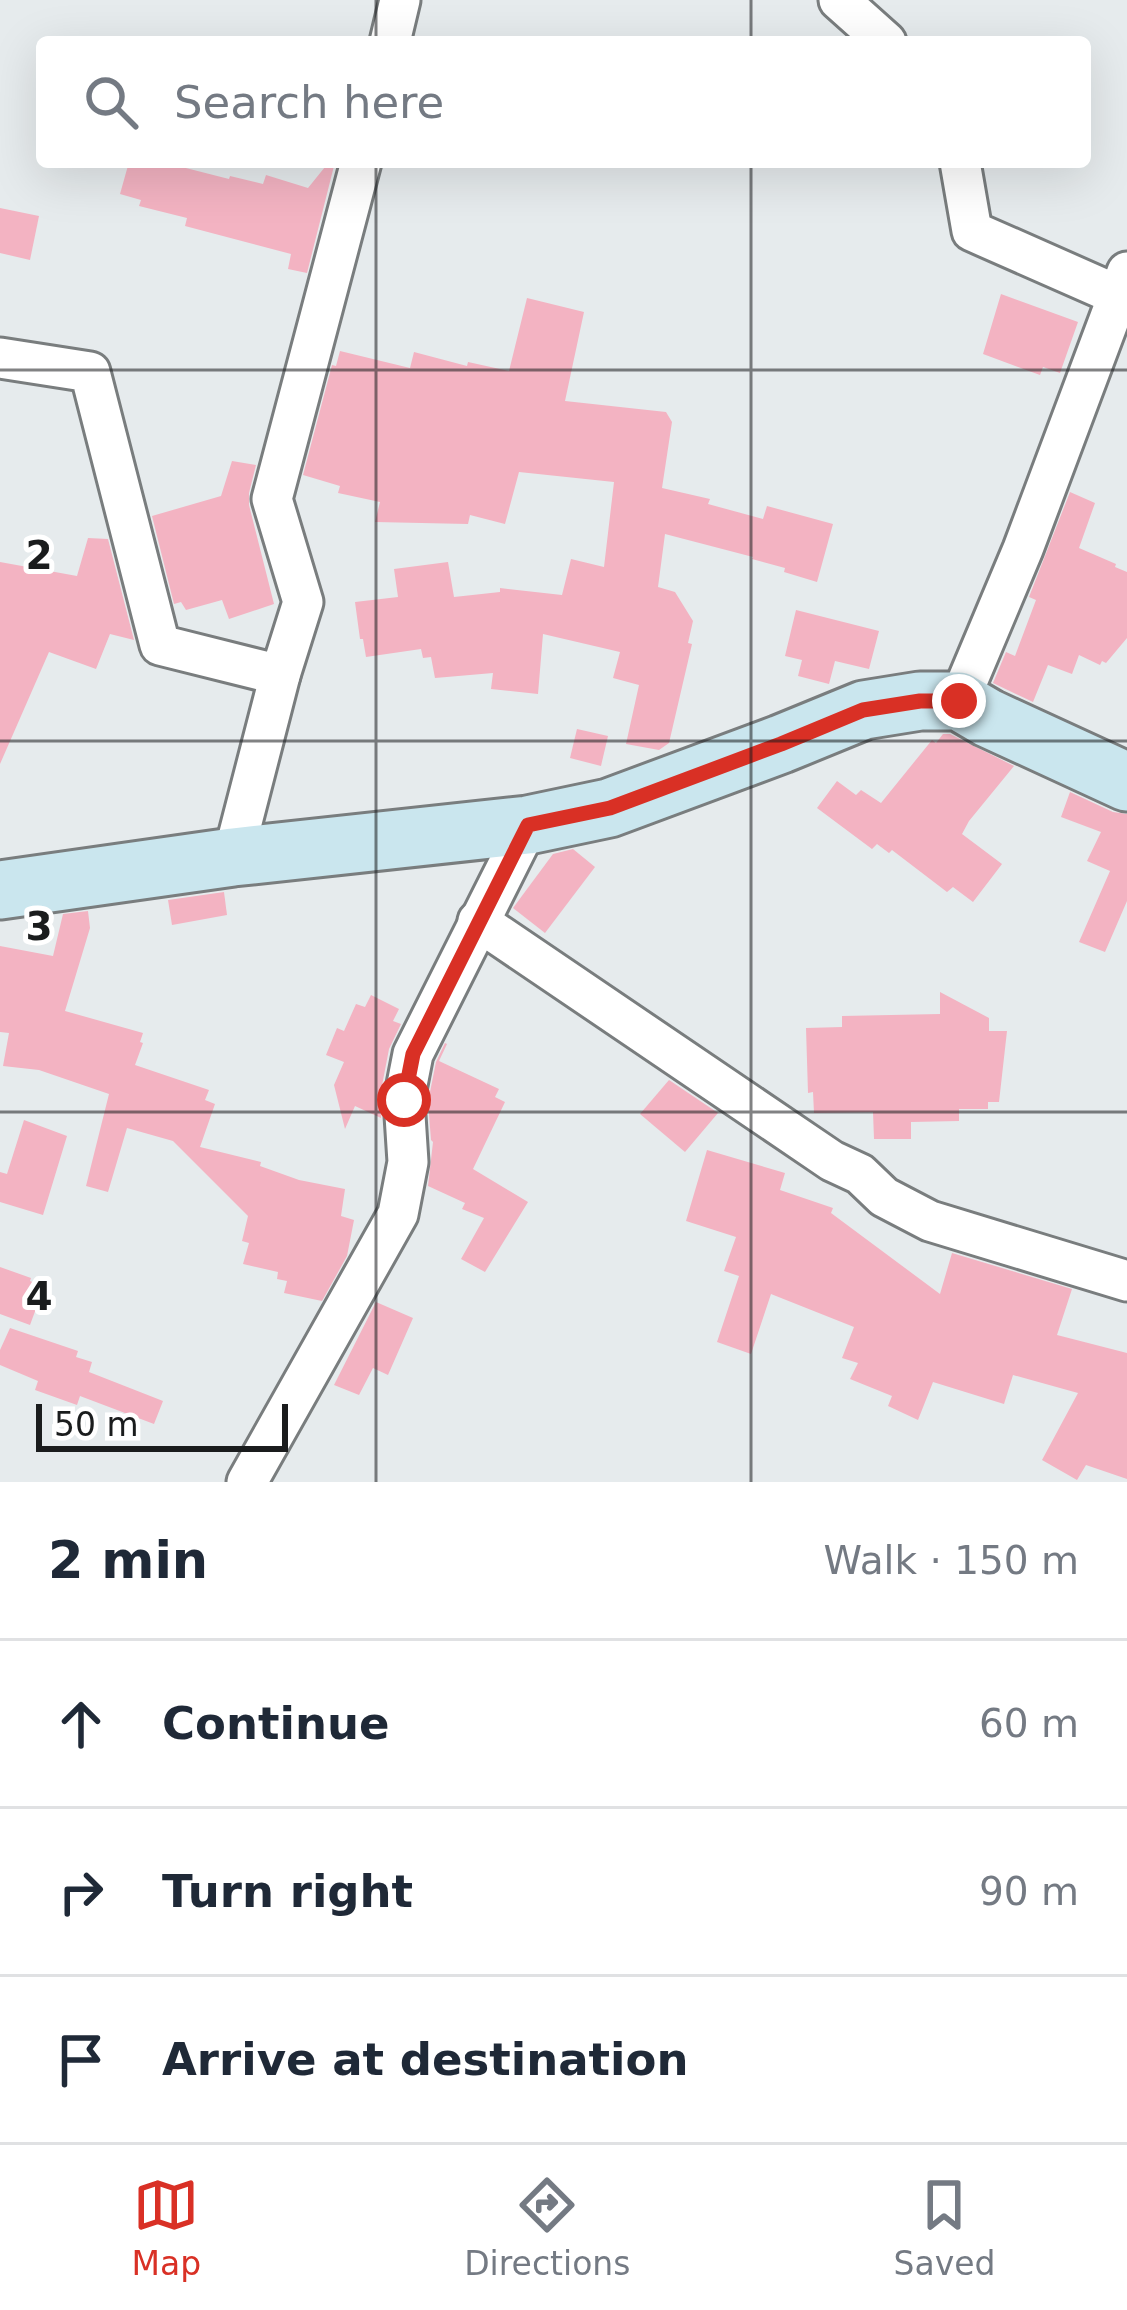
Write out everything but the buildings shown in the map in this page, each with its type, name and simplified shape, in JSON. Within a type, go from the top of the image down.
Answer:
[{"type":"street","points":[[391,36],[400,0]]},
{"type":"street","points":[[839,0],[879,36]]},
{"type":"street","points":[[233,856],[303,602],[272,500],[359,168]]},
{"type":"street","points":[[959,701],[1023,549],[1122,283],[972,231],[962,168]]},
{"type":"street","points":[[0,358],[90,372],[160,644],[280,675]]},
{"type":"street","points":[[0,890],[233,856],[528,825],[610,808],[863,710],[920,701],[959,701],[1127,782]]},
{"type":"street","points":[[248,1482],[398,1214],[409,1162],[404,1100],[413,1054],[528,825]]},
{"type":"street","points":[[478,921],[832,1161],[860,1174],[884,1197],[930,1221],[1127,1280]]},
{"type":"route","points":[[404,1100],[413,1054],[528,825],[610,808],[863,710],[920,701],[959,701]]}]
